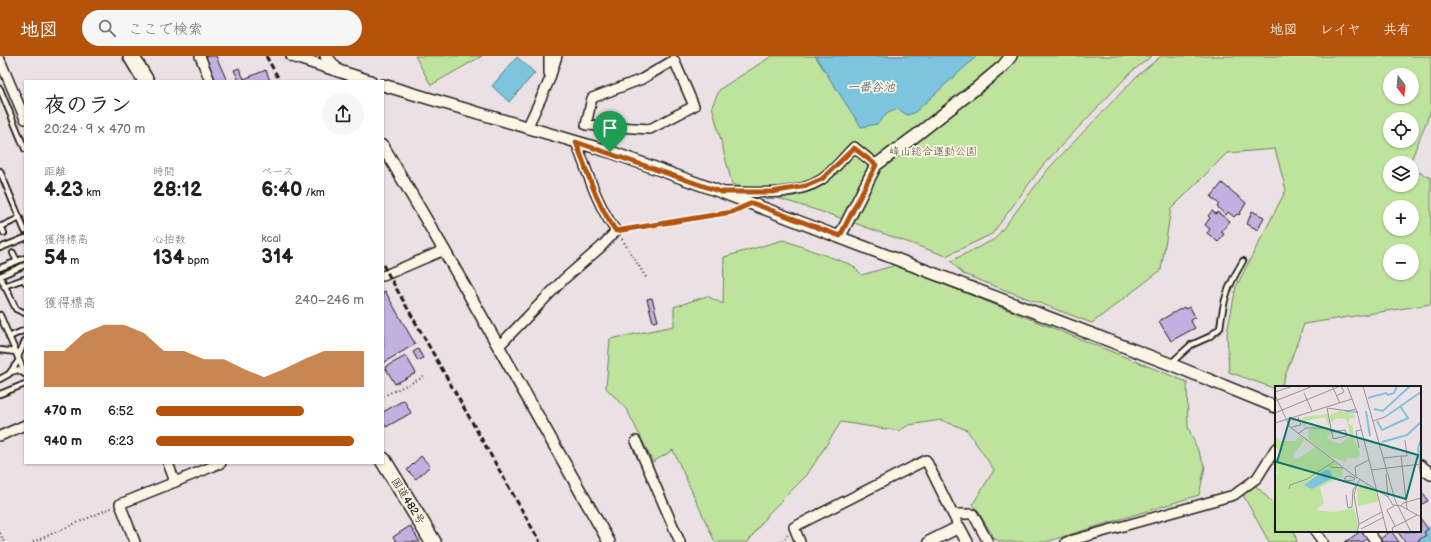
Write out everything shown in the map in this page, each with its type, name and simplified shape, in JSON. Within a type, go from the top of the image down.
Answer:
[{"type":"highway","points":[[131,56],[145,80]]},
{"type":"highway","name":"国道482号","points":[[384,462],[433,542]]},
{"type":"street","points":[[200,56],[210,80]]},
{"type":"street","points":[[292,56],[367,80]]},
{"type":"street","points":[[326,56],[343,80]]},
{"type":"street","points":[[549,56],[549,81]]},
{"type":"street","points":[[527,128],[549,81],[558,56]]},
{"type":"street","points":[[840,236],[876,165],[979,86],[1011,56]]},
{"type":"street","points":[[0,60],[24,117]]},
{"type":"street","points":[[674,60],[694,106],[650,129],[610,126],[586,125],[592,98],[642,79],[674,60]]},
{"type":"street","points":[[384,85],[610,152],[752,203],[1170,364],[1275,407]]},
{"type":"street","points":[[610,126],[610,152]]},
{"type":"street","points":[[498,347],[564,279],[601,247],[616,231],[609,221],[592,184],[576,142]]},
{"type":"street","points":[[384,148],[444,250],[609,542]]},
{"type":"street","points":[[721,192],[772,192],[806,186],[822,179],[854,148],[876,165]]},
{"type":"street","points":[[384,276],[444,250]]},
{"type":"street","points":[[0,436],[24,426]]},
{"type":"street","points":[[636,441],[680,542]]},
{"type":"street","points":[[1066,542],[1234,495],[1257,478],[1275,450]]},
{"type":"street","points":[[800,542],[794,527],[926,460],[966,542]]},
{"type":"street","points":[[168,464],[175,482]]},
{"type":"street","points":[[135,542],[120,504],[219,464]]},
{"type":"street","points":[[1421,467],[1431,474]]},
{"type":"street","points":[[953,514],[973,514],[988,542]]},
{"type":"street","points":[[929,542],[959,528]]},
{"type":"street","points":[[1316,532],[1323,542]]},
{"type":"street","points":[[1369,532],[1376,542]]},
{"type":"lane","points":[[0,88],[24,146]]},
{"type":"lane","points":[[0,171],[24,228]]},
{"type":"lane","points":[[4,233],[1,226],[20,218]]},
{"type":"lane","points":[[0,248],[24,238]]},
{"type":"lane","points":[[13,253],[17,261]]},
{"type":"lane","points":[[0,268],[24,258]]},
{"type":"lane","points":[[1170,364],[1191,345],[1209,336],[1220,328],[1224,299],[1230,283],[1243,261]]},
{"type":"lane","points":[[24,265],[0,276],[16,309],[24,313]]},
{"type":"lane","points":[[4,286],[24,279]]},
{"type":"lane","points":[[0,315],[24,371]]},
{"type":"lane","points":[[0,328],[4,323]]},
{"type":"lane","points":[[9,336],[24,330]]},
{"type":"lane","points":[[11,372],[24,343]]},
{"type":"lane","points":[[0,350],[18,356]]},
{"type":"lane","points":[[0,379],[11,372],[18,370],[24,373]]},
{"type":"lane","points":[[0,394],[24,384]]},
{"type":"path","points":[[648,279],[616,231],[732,212],[752,203]]},
{"type":"path","points":[[384,396],[424,378]]},
{"type":"path","points":[[33,542],[120,504]]},
{"type":"path","points":[[0,534],[4,542]]},
{"type":"green space","points":[[415,56],[482,56],[431,85]]},
{"type":"green space","name":"峰山総合運動公園","points":[[772,56],[1152,56],[1131,72],[1043,165],[992,234],[946,256],[832,215],[732,184],[712,106],[720,89]]},
{"type":"green space","points":[[1161,56],[1431,56],[1431,110],[1419,140],[1419,112],[1383,112],[1383,148],[1416,148],[1413,156],[1383,156],[1383,192],[1419,192],[1419,172],[1431,178],[1431,304],[1304,324],[1281,386],[1275,386],[1275,389],[1229,372],[1227,333],[1236,287],[1286,190],[1275,149],[1227,153],[1171,209],[1161,270],[1092,323],[963,274],[951,261],[995,239],[1049,168],[1136,77]]},
{"type":"green space","points":[[783,240],[852,265],[862,275],[896,265],[1187,382],[1188,427],[1205,467],[1199,495],[1046,542],[1002,542],[995,539],[973,504],[994,470],[967,430],[941,420],[909,425],[899,431],[841,422],[807,475],[768,514],[748,542],[715,542],[673,450],[653,462],[627,410],[606,388],[610,339],[674,326],[674,307],[707,296],[723,304],[724,257]]},
{"type":"green space","points":[[1255,485],[1275,505],[1275,532],[1294,532],[1297,542],[1269,542],[1242,493]]},
{"type":"water","name":"一番谷池","points":[[815,56],[977,56],[914,113],[907,115],[898,109],[888,113],[877,124],[861,127]]},
{"type":"water","points":[[517,57],[535,73],[509,102],[492,86]]},
{"type":"building","points":[[199,56],[216,56],[227,80],[210,80]]},
{"type":"building","points":[[239,68],[245,80],[239,80],[234,70]]},
{"type":"building","points":[[266,70],[270,80],[244,80]]},
{"type":"building","points":[[1222,183],[1246,203],[1239,215],[1237,214],[1234,217],[1228,212],[1226,215],[1217,207],[1219,204],[1211,197]]},
{"type":"building","points":[[1212,211],[1216,214],[1217,212],[1230,221],[1221,232],[1224,234],[1218,242],[1207,233],[1210,229],[1205,225],[1210,218],[1208,216]]},
{"type":"building","points":[[1252,211],[1264,217],[1258,230],[1247,224]]},
{"type":"building","points":[[384,292],[415,344],[384,362]]},
{"type":"building","points":[[652,298],[658,321],[653,322],[647,299]]},
{"type":"building","points":[[1184,307],[1185,309],[1190,307],[1195,317],[1190,320],[1195,328],[1171,341],[1159,321]]},
{"type":"building","points":[[418,349],[423,358],[418,361],[413,352]]},
{"type":"building","points":[[406,356],[416,373],[395,384],[385,367]]},
{"type":"building","points":[[404,400],[411,413],[386,427],[384,424],[384,411]]},
{"type":"building","points":[[421,456],[430,466],[416,479],[407,470]]},
{"type":"building","points":[[1421,490],[1428,501],[1421,504]]},
{"type":"building","points":[[1421,519],[1428,529],[1424,532],[1426,535],[1416,542],[1405,542],[1398,532],[1421,532]]},
{"type":"building","points":[[410,526],[420,542],[397,542],[393,537]]},
{"type":"building","points":[[1360,532],[1362,532],[1367,539],[1362,542],[1345,542]]},
{"type":"building","points":[[1392,532],[1399,542],[1382,542],[1380,539]]},
{"type":"waterway","points":[[1422,542],[1431,536]]},
{"type":"railway","points":[[266,56],[279,80]]},
{"type":"railway","points":[[384,267],[540,542]]},
{"type":"route","points":[[576,142],[610,152],[721,192],[772,192],[792,190],[806,186],[822,179],[854,148],[876,165],[840,236],[752,203],[732,212],[616,231],[609,221],[592,184],[576,142]]}]
